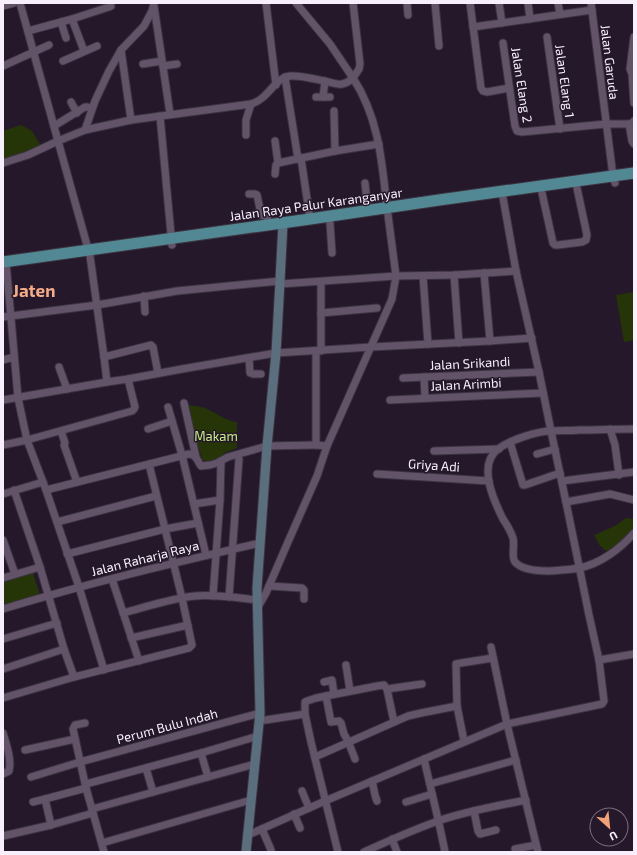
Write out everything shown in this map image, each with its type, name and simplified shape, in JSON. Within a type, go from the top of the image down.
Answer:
[{"type":"main road","name":"Jalan Raya Palur Karanganyar","points":[[502,195],[542,194],[578,188],[634,174]]},
{"type":"main road","name":"Jalan Raya Palur Karanganyar","points":[[171,237],[330,223],[368,211],[387,207],[502,195],[614,180],[634,180]]},
{"type":"main road","name":"Jalan Raya Palur Karanganyar","points":[[5,265],[88,249],[171,237],[269,225],[283,227],[309,216],[368,211]]},
{"type":"main road","points":[[246,852],[260,717],[257,579],[267,446],[276,354],[283,227]]},
{"type":"street","points":[[3,6],[14,3]]},
{"type":"street","points":[[20,3],[88,249],[107,382]]},
{"type":"street","points":[[28,31],[109,8],[111,6],[110,3]]},
{"type":"street","points":[[266,3],[276,85]]},
{"type":"street","points":[[123,612],[194,596],[229,597],[258,603],[269,586],[317,476],[327,446],[390,304],[394,290],[396,276],[387,207],[377,136],[369,108],[353,78],[330,44],[296,3]]},
{"type":"street","points":[[3,163],[28,155],[85,130],[131,120],[251,104],[260,100],[276,85],[280,79],[285,77],[305,77],[336,84],[345,83],[353,78],[359,69],[360,64],[353,3]]},
{"type":"street","points":[[407,3],[408,16]]},
{"type":"street","points":[[435,3],[439,46]]},
{"type":"street","points":[[470,3],[480,87],[485,92],[509,88]]},
{"type":"street","points":[[500,3],[502,23]]},
{"type":"street","points":[[528,3],[530,19]]},
{"type":"street","points":[[558,3],[560,14]]},
{"type":"street","points":[[85,130],[92,108],[109,71],[121,50],[144,26],[154,4]]},
{"type":"street","points":[[154,4],[170,114]]},
{"type":"street","points":[[473,27],[560,14],[591,6]]},
{"type":"street","name":"Jalan Garuda","points":[[591,6],[614,180]]},
{"type":"street","points":[[72,19],[84,51]]},
{"type":"street","points":[[61,22],[66,38]]},
{"type":"street","name":"Jalan Elang 1","points":[[547,37],[560,128]]},
{"type":"street","points":[[634,37],[630,69],[633,74],[634,103]]},
{"type":"street","name":"Jalan Elang 2","points":[[503,43],[514,126],[517,131],[522,132],[560,128]]},
{"type":"street","points":[[3,66],[48,45]]},
{"type":"street","points":[[63,61],[97,46]]},
{"type":"street","points":[[121,50],[131,120]]},
{"type":"street","points":[[143,64],[177,64]]},
{"type":"street","points":[[285,77],[309,216]]},
{"type":"street","points":[[323,97],[325,81]]},
{"type":"street","points":[[72,102],[77,113]]},
{"type":"street","points":[[246,136],[246,120],[251,104]]},
{"type":"street","points":[[54,126],[87,107],[92,108]]},
{"type":"street","points":[[334,111],[334,151]]},
{"type":"street","points":[[160,116],[171,237]]},
{"type":"street","points":[[560,128],[632,123],[632,141],[634,144]]},
{"type":"street","points":[[275,141],[278,163],[276,165],[275,174]]},
{"type":"street","points":[[278,163],[334,151],[378,144]]},
{"type":"street","points":[[365,183],[368,211]]},
{"type":"street","points":[[542,194],[553,243],[558,245],[582,242],[586,240],[587,235],[578,188]]},
{"type":"street","points":[[249,194],[257,195],[261,215],[267,217],[269,225]]},
{"type":"street","points":[[248,835],[464,741],[507,724],[602,704],[605,699],[599,660],[532,338],[516,272],[502,195]]},
{"type":"street","points":[[330,223],[332,253]]},
{"type":"street","points":[[5,265],[18,398],[28,440],[79,587],[104,670]]},
{"type":"street","points":[[3,316],[96,305],[177,291],[396,276],[516,272]]},
{"type":"street","points":[[484,273],[490,341]]},
{"type":"street","points":[[454,275],[459,343]]},
{"type":"street","points":[[424,276],[428,344]]},
{"type":"street","points":[[316,445],[321,282]]},
{"type":"street","points":[[144,296],[145,312]]},
{"type":"street","points":[[321,313],[377,308]]},
{"type":"street","points":[[3,400],[276,354],[532,338]]},
{"type":"street","points":[[104,357],[151,345],[153,347],[158,373]]},
{"type":"street","points":[[3,360],[14,358]]},
{"type":"street","points":[[249,358],[250,373],[261,374]]},
{"type":"street","points":[[58,367],[66,389]]},
{"type":"street","name":"Jalan Srikandi","points":[[403,378],[539,372]]},
{"type":"street","points":[[424,378],[425,398]]},
{"type":"street","points":[[3,445],[61,431],[134,409],[135,407],[128,379]]},
{"type":"street","name":"Jalan Arimbi","points":[[390,400],[543,393]]},
{"type":"street","points":[[184,403],[196,457],[199,464],[203,466],[267,446],[327,446]]},
{"type":"street","points":[[168,407],[182,455],[206,555]]},
{"type":"street","points":[[148,428],[172,421]]},
{"type":"street","points":[[610,429],[616,451],[619,475]]},
{"type":"street","points":[[634,429],[551,430],[522,438],[510,442],[499,449],[494,454],[490,462],[488,472],[489,481],[498,508],[514,542],[514,561],[526,568],[536,571],[579,568],[591,564],[612,553],[634,532]]},
{"type":"street","points":[[61,431],[65,443],[64,445],[77,482]]},
{"type":"street","points":[[510,442],[523,485],[560,473]]},
{"type":"street","points":[[434,451],[499,449]]},
{"type":"street","points":[[537,454],[555,449]]},
{"type":"street","points":[[46,490],[182,455],[191,454],[196,457]]},
{"type":"street","points":[[229,597],[239,459]]},
{"type":"street","points":[[213,596],[222,461]]},
{"type":"street","points":[[3,698],[74,677],[189,648],[192,645],[174,563],[164,529],[149,464]]},
{"type":"street","points":[[562,481],[634,472]]},
{"type":"street","name":"Griya Adi","points":[[378,474],[489,481]]},
{"type":"street","points":[[3,492],[43,482]]},
{"type":"street","points":[[14,490],[49,595],[56,623],[74,677]]},
{"type":"street","points":[[566,502],[610,494],[634,500]]},
{"type":"street","points":[[57,522],[156,496]]},
{"type":"street","points":[[194,504],[220,500]]},
{"type":"street","points":[[67,554],[164,529],[198,523]]},
{"type":"street","points":[[3,540],[15,574]]},
{"type":"street","name":"Jalan Raharja Raya","points":[[3,609],[79,587],[260,543]]},
{"type":"street","points":[[3,578],[40,567]]},
{"type":"street","points":[[112,579],[139,661]]},
{"type":"street","points":[[269,586],[302,588],[304,590],[304,599]]},
{"type":"street","points":[[3,639],[56,623]]},
{"type":"street","points":[[131,638],[188,625]]},
{"type":"street","points":[[491,647],[507,724],[537,848],[515,849]]},
{"type":"street","points":[[3,668],[64,649]]},
{"type":"street","points":[[599,660],[634,654]]},
{"type":"street","points":[[464,741],[457,706],[455,666],[456,664],[493,658]]},
{"type":"street","points":[[346,665],[350,690]]},
{"type":"street","points":[[324,682],[332,680],[330,695],[331,722],[340,722],[356,759]]},
{"type":"street","points":[[387,689],[422,684]]},
{"type":"street","points":[[338,852],[308,730],[305,714],[306,701],[350,690],[384,685],[387,689],[394,722]]},
{"type":"street","points":[[315,757],[348,741],[394,722],[417,714],[457,706]]},
{"type":"street","name":"Perum Bulu Indah","points":[[31,776],[80,762],[260,717],[305,714]]},
{"type":"street","points":[[85,723],[75,725],[73,727],[74,739],[104,852]]},
{"type":"street","points":[[3,733],[10,768],[6,772]]},
{"type":"street","points":[[33,802],[258,736]]},
{"type":"street","points":[[25,750],[74,739]]},
{"type":"street","points":[[202,753],[208,777]]},
{"type":"street","points":[[424,759],[446,852]]},
{"type":"street","points":[[430,784],[516,760]]},
{"type":"street","points":[[3,836],[51,825],[153,792],[255,764]]},
{"type":"street","points":[[146,768],[153,792]]},
{"type":"street","points":[[372,781],[374,794],[377,801]]},
{"type":"street","points":[[302,791],[309,808]]},
{"type":"street","points":[[406,802],[432,794]]},
{"type":"street","points":[[45,799],[51,825]]},
{"type":"street","points":[[102,843],[251,800]]},
{"type":"street","points":[[364,852],[439,821],[474,811],[526,800]]},
{"type":"street","points":[[474,811],[480,834],[496,830]]},
{"type":"street","points":[[294,814],[300,828]]},
{"type":"street","points":[[262,829],[271,850]]},
{"type":"street","points":[[392,840],[397,852]]},
{"type":"green space","points":[[21,125],[32,131],[41,146],[3,160],[3,131]]},
{"type":"green space","points":[[634,292],[634,340],[624,342],[616,295]]},
{"type":"green space","name":"Makam","points":[[188,405],[205,408],[225,419],[237,422],[237,448],[226,452],[217,459],[208,461],[202,460]]},
{"type":"green space","points":[[626,518],[634,519],[634,530],[613,550],[604,550],[594,535],[615,526]]},
{"type":"green space","points":[[33,573],[40,595],[3,606],[3,582]]},
{"type":"waterway","points":[[401,200],[481,189]]},
{"type":"district","name":"Jaten","points":[[34,291]]}]
